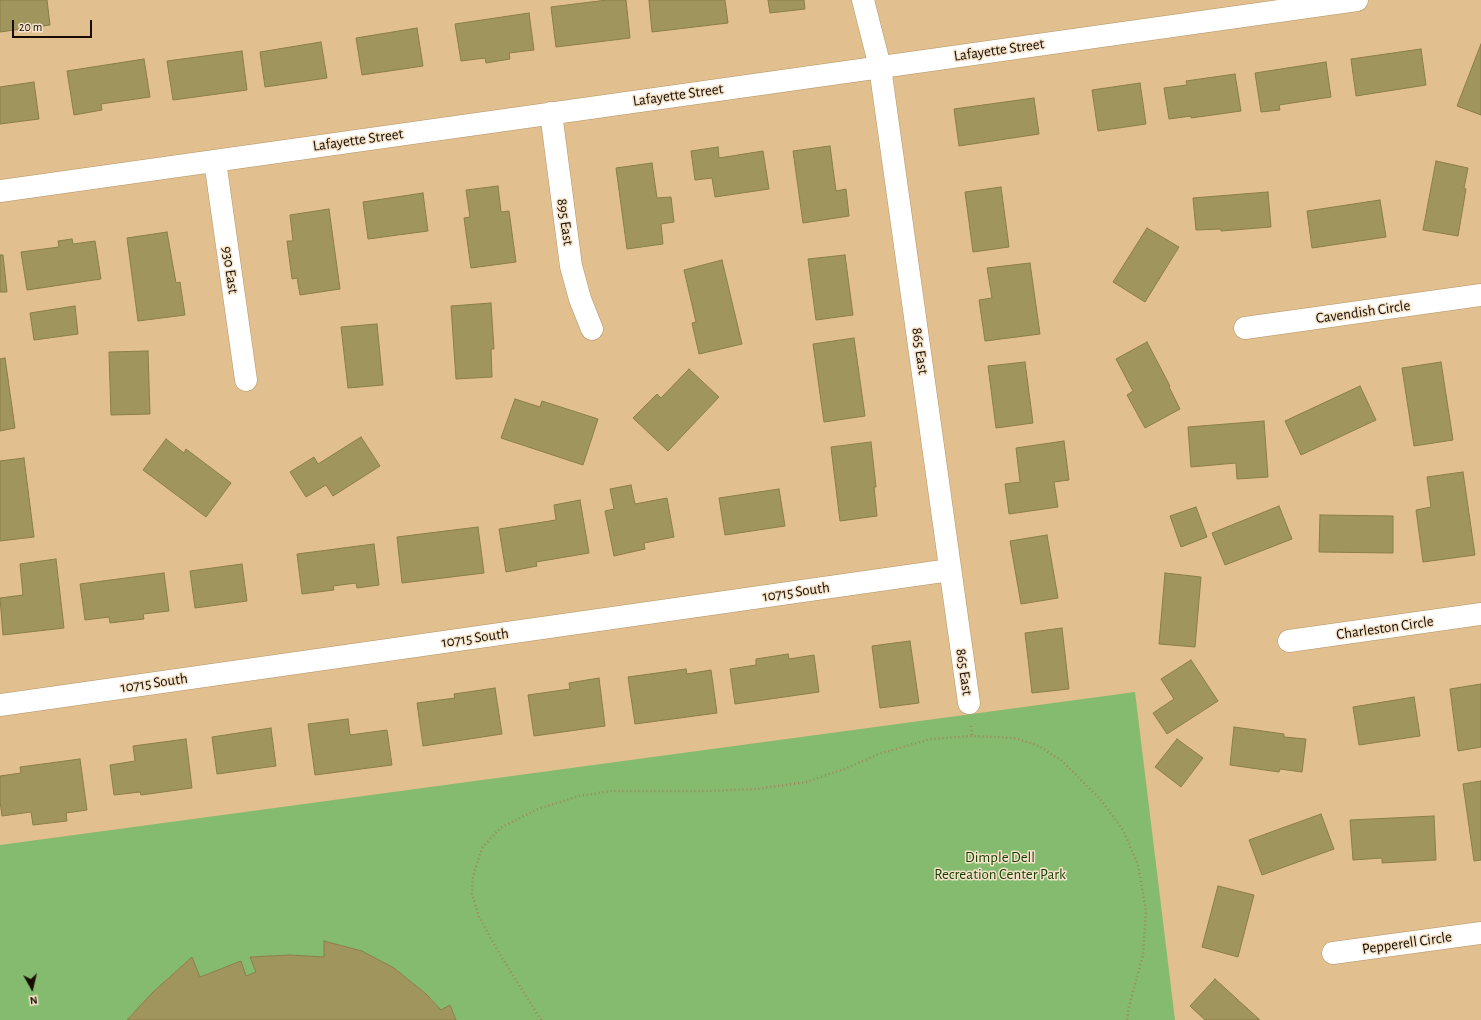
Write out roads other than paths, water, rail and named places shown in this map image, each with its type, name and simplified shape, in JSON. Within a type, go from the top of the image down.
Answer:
[{"type":"street","name":"865 East","points":[[863,0],[880,67],[969,703]]},
{"type":"street","name":"Lafayette Street","points":[[0,191],[1357,0]]},
{"type":"street","name":"895 East","points":[[551,113],[571,266],[580,299],[592,329]]},
{"type":"street","name":"930 East","points":[[215,160],[246,380]]},
{"type":"street","name":"Cavendish Circle","points":[[1245,328],[1481,295]]},
{"type":"street","name":"10715 South","points":[[0,705],[950,570]]},
{"type":"street","name":"Charleston Circle","points":[[1289,641],[1481,614]]},
{"type":"street","name":"Pepperell Circle","points":[[1333,953],[1481,933]]},
{"type":"park label","name":"Dimple Dell Recreation Center Park","points":[[1000,866]]}]
